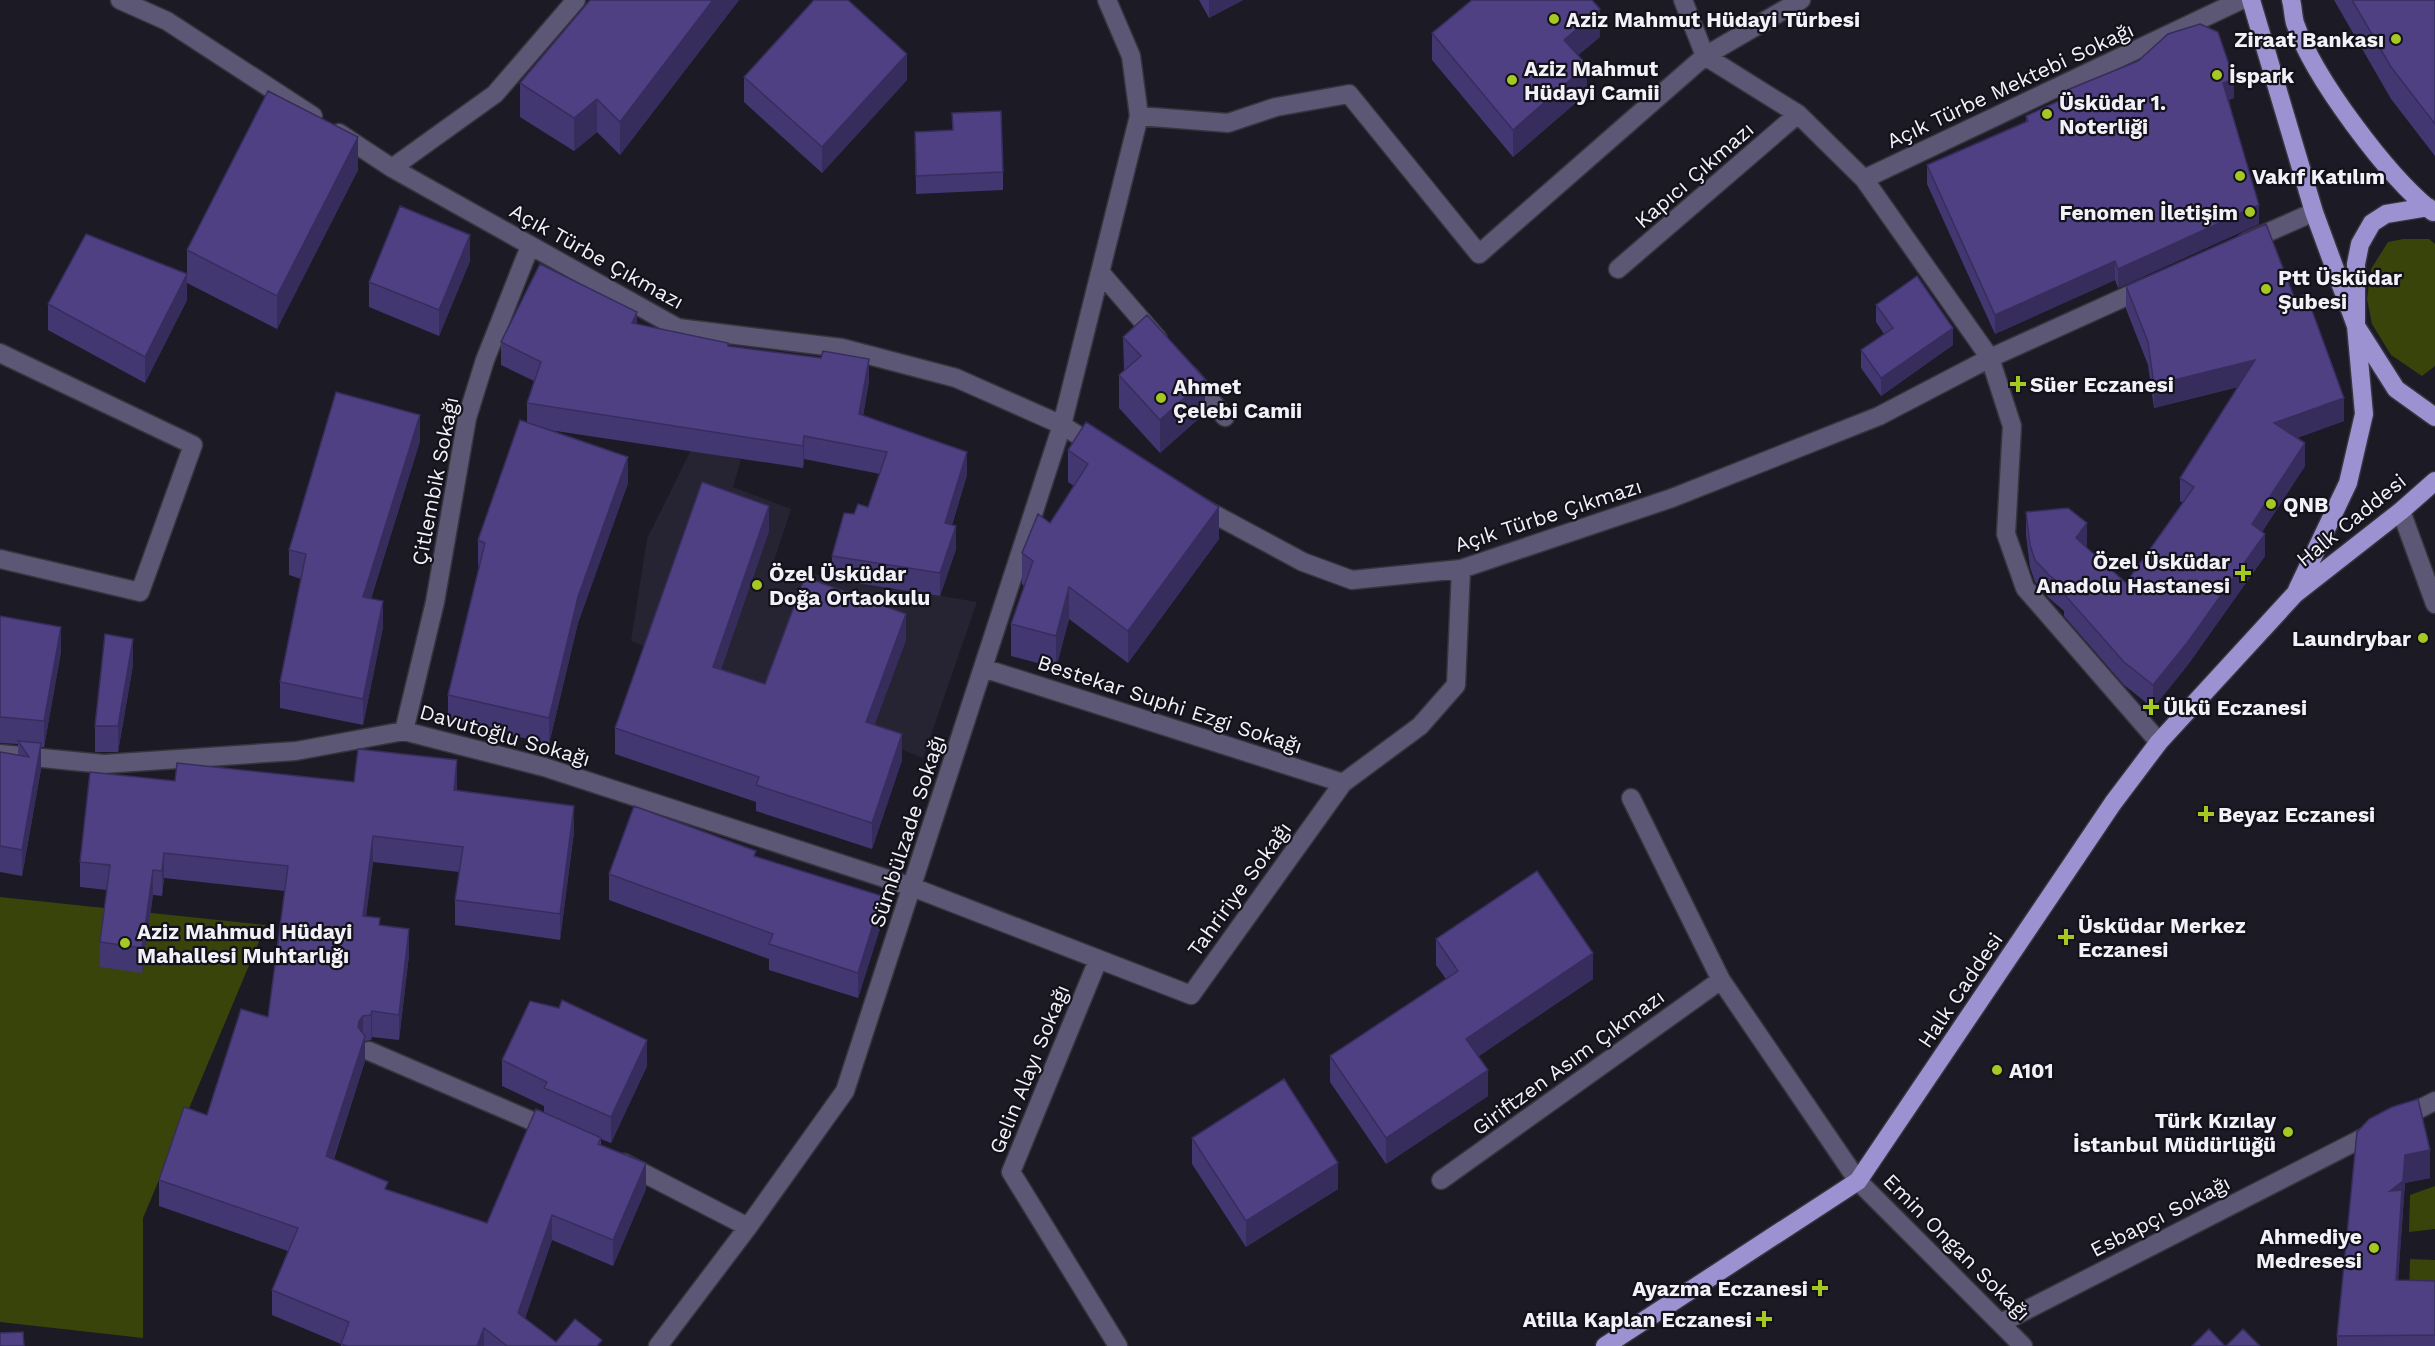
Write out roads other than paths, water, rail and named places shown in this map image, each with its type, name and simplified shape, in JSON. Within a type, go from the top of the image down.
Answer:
[{"type":"main road","points":[[2250,0],[2314,212],[2356,327],[2396,389],[2435,417]]},
{"type":"main road","points":[[2291,0],[2295,22],[2319,73],[2382,161],[2431,210]]},
{"type":"main road","points":[[2356,327],[2358,254],[2360,244],[2372,223],[2386,214],[2431,210]]},
{"type":"main road","name":"Halk Caddesi","points":[[2295,594],[2348,483],[2364,414],[2356,327]]},
{"type":"main road","name":"Halk Caddesi","points":[[1605,1346],[1858,1181],[2114,803],[2159,742],[2295,594],[2401,511],[2435,481]]},
{"type":"street","name":"Açık Türbe Çıkmazı","points":[[120,0],[167,21],[392,168],[678,328],[842,348],[956,378],[1062,424],[1108,455]]},
{"type":"street","points":[[392,168],[495,94],[576,0]]},
{"type":"street","points":[[1107,0],[1131,56],[1139,116],[1228,123],[1276,107],[1349,94],[1479,254],[1705,56],[1801,0]]},
{"type":"street","points":[[1683,0],[1705,56],[1798,114],[1864,179],[1990,358],[2012,426],[2006,534],[2025,588],[2159,742]]},
{"type":"street","name":"Açık Türbe Mektebi Sokağı","points":[[1864,179],[2241,0]]},
{"type":"street","name":"Kapıcı Çıkmazı","points":[[1618,269],[1798,114]]},
{"type":"street","name":"Sümbülzade Sokağı","points":[[658,1346],[748,1227],[845,1091],[1062,424],[1139,116]]},
{"type":"street","points":[[2228,251],[2314,212]]},
{"type":"street","name":"Çitlembik Sokağı","points":[[404,730],[435,602],[467,418],[485,360],[530,246]]},
{"type":"street","points":[[1100,272],[1225,417]]},
{"type":"street","name":"Açık Türbe Çıkmazı","points":[[1180,495],[1303,562],[1352,580],[1461,570],[1672,498],[1880,416],[1990,358],[2163,280]]},
{"type":"street","points":[[0,353],[193,445],[140,592],[0,559]]},
{"type":"street","points":[[2401,511],[2435,604]]},
{"type":"street","name":"Tahririye Sokağı","points":[[912,887],[1191,995],[1343,783],[1420,726],[1456,685],[1461,570]]},
{"type":"street","name":"Bestekar Suphi Ezgi Sokağı","points":[[983,668],[1343,783]]},
{"type":"street","name":"Davutoğlu Sokağı","points":[[0,754],[104,764],[296,751],[404,730],[544,767],[912,887]]},
{"type":"street","points":[[1631,798],[1721,980],[1858,1181]]},
{"type":"street","name":"Gelin Alayı Sokağı","points":[[1098,960],[1011,1172],[1118,1346]]},
{"type":"street","name":"Giriftzen Asım Çıkmazı","points":[[1441,1180],[1721,980]]},
{"type":"street","points":[[369,1051],[570,1138]]},
{"type":"street","name":"Esbapçı Sokağı","points":[[2001,1323],[2435,1101]]},
{"type":"street","points":[[612,1157],[748,1227]]},
{"type":"street","name":"Emin Ongan Sokağı","points":[[1858,1181],[2023,1346]]},
{"type":"place","name":"Aziz Mahmut Hüdayi Türbesi","points":[[1554,19]]},
{"type":"place","name":"Ziraat Bankası","points":[[2396,39]]},
{"type":"place","name":"İspark","points":[[2217,75]]},
{"type":"place","name":"Aziz Mahmut Hüdayi Camii","points":[[1512,80]]},
{"type":"place","name":"Üsküdar 1. Noterliği","points":[[2047,114]]},
{"type":"place","name":"Vakıf Katılım","points":[[2240,176]]},
{"type":"place","name":"Fenomen İletişim","points":[[2250,212]]},
{"type":"place","name":"Ptt Üsküdar Şubesi","points":[[2266,289]]},
{"type":"place","name":"Süer Eczanesi","points":[[2018,384]]},
{"type":"place","name":"Ahmet Çelebi Camii","points":[[1161,398]]},
{"type":"place","name":"QNB","points":[[2271,504]]},
{"type":"place","name":"Özel Üsküdar Anadolu Hastanesi","points":[[2243,573]]},
{"type":"place","name":"Özel Üsküdar Doğa Ortaokulu","points":[[757,585]]},
{"type":"place","name":"Laundrybar","points":[[2423,638]]},
{"type":"place","name":"Ülkü Eczanesi","points":[[2151,707]]},
{"type":"place","name":"Beyaz Eczanesi","points":[[2206,814]]},
{"type":"place","name":"Üsküdar Merkez Eczanesi","points":[[2066,937]]},
{"type":"place","name":"Aziz Mahmud Hüdayi Mahallesi Muhtarlığı","points":[[125,943]]},
{"type":"place","name":"A101","points":[[1997,1070]]},
{"type":"place","name":"Türk Kızılay İstanbul Müdürlüğü","points":[[2288,1132]]},
{"type":"place","name":"Ahmediye Medresesi","points":[[2374,1248]]},
{"type":"place","name":"Ayazma Eczanesi","points":[[1820,1288]]},
{"type":"place","name":"Atilla Kaplan Eczanesi","points":[[1764,1319]]}]
